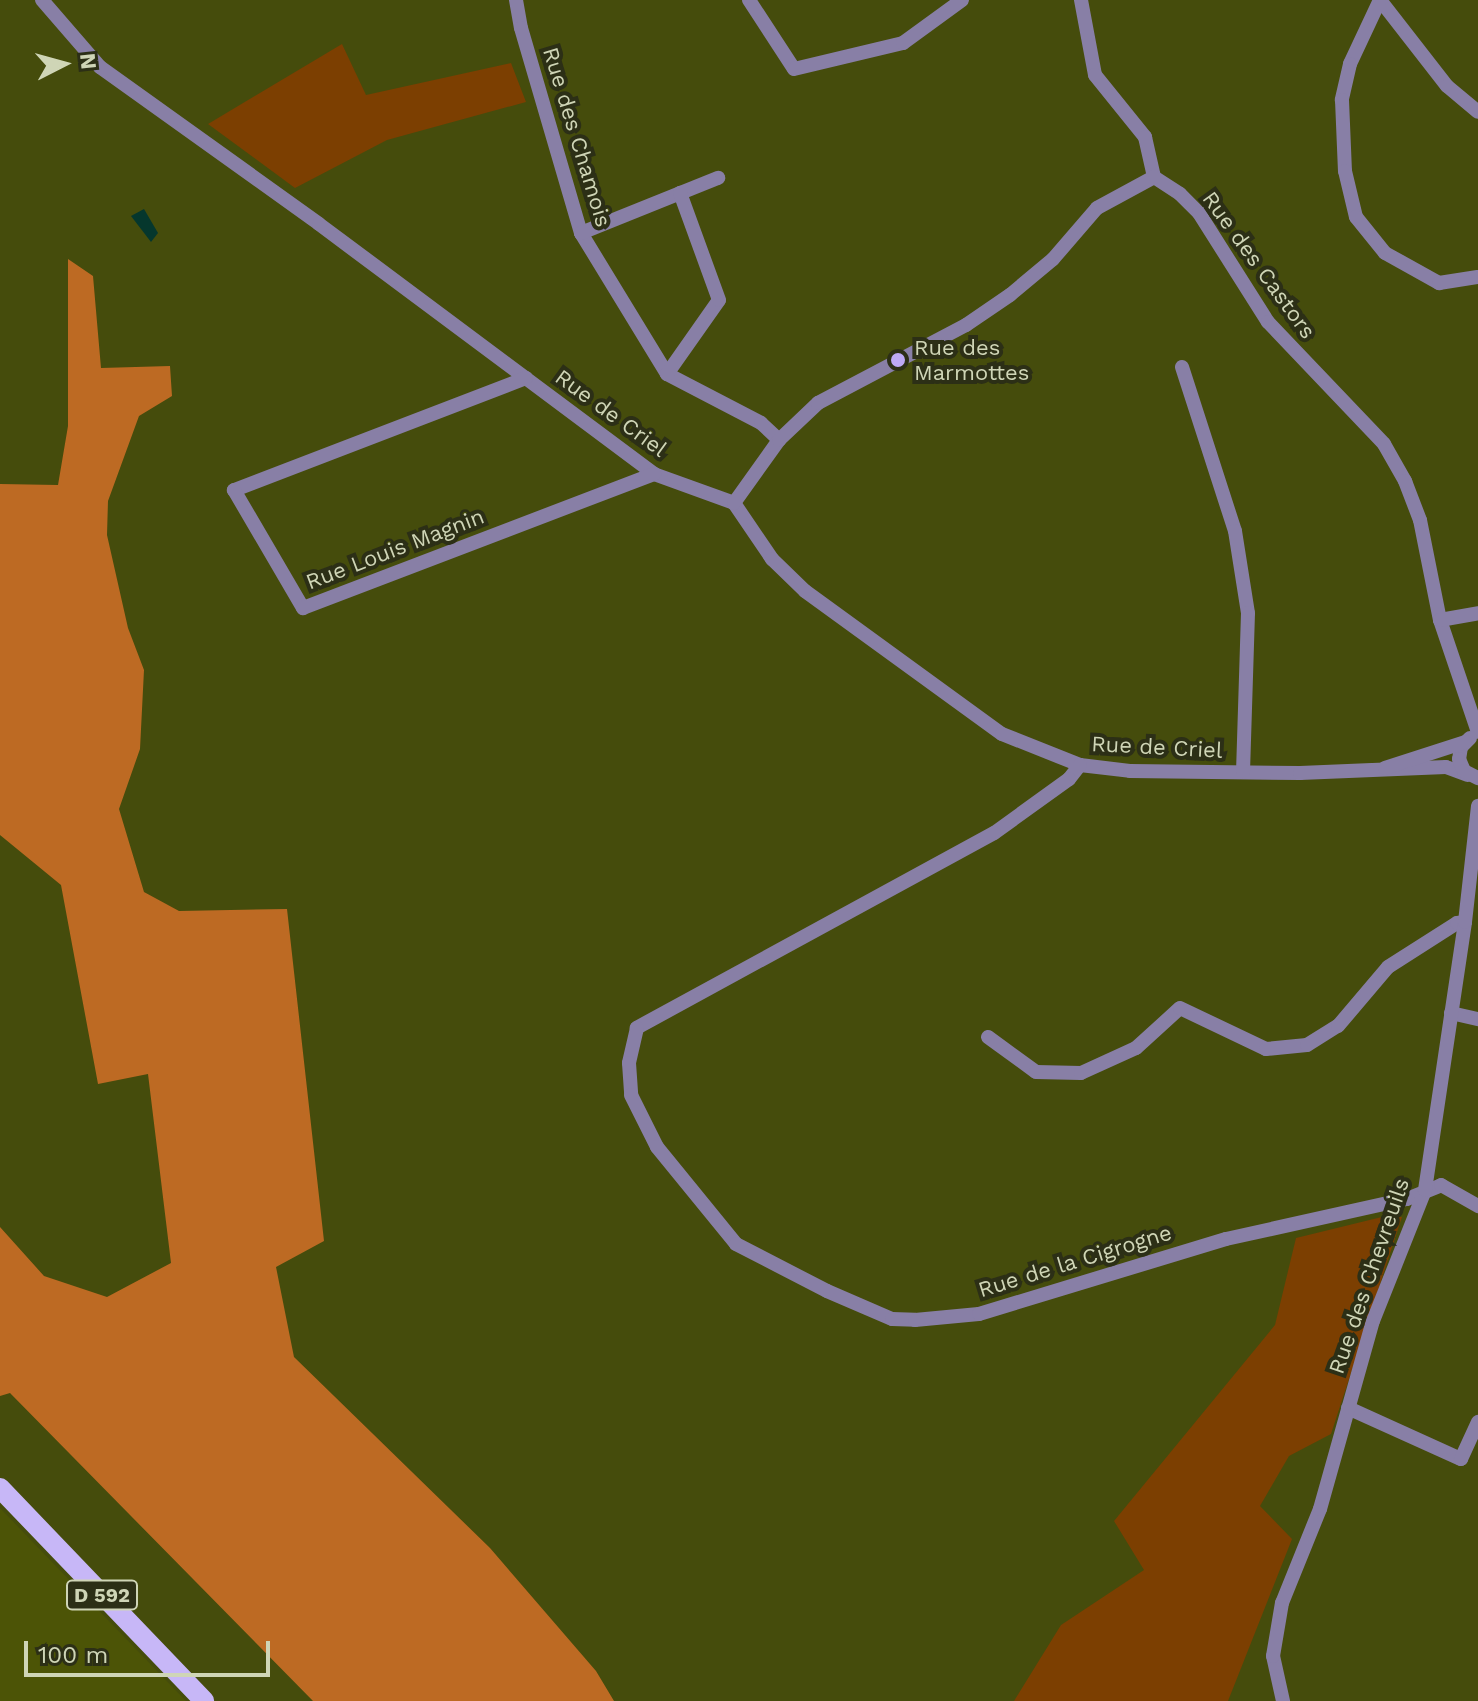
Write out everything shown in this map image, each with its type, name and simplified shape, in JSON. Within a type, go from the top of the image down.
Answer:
[{"type":"main road","name":"D 592","points":[[0,1488],[204,1701]]},
{"type":"street","name":"Rue de Criel","points":[[42,0],[100,67],[654,474],[734,503],[772,559],[805,591],[1002,734],[1080,765],[1130,771],[1243,772],[1446,767],[1473,776]]},
{"type":"street","name":"Rue des Chamois","points":[[516,0],[525,43],[581,233],[667,374]]},
{"type":"street","points":[[749,0],[794,69],[903,43],[962,0]]},
{"type":"street","points":[[734,503],[779,440],[818,403],[966,325],[1010,295],[1053,259],[1097,208],[1154,177],[1145,137],[1095,75],[1081,0]]},
{"type":"street","points":[[1478,112],[1447,86],[1379,1],[1350,64],[1342,100],[1345,171],[1356,217],[1385,253],[1439,283],[1478,277]]},
{"type":"street","name":"Rue des Castors","points":[[1154,177],[1180,194],[1199,213],[1268,322],[1384,444],[1405,481],[1420,520],[1440,620],[1474,737],[1459,759],[1473,776]]},
{"type":"street","points":[[581,233],[718,178]]},
{"type":"street","points":[[680,193],[719,300],[667,374],[761,423],[779,440]]},
{"type":"street","points":[[1182,367],[1235,531],[1248,613],[1243,772]]},
{"type":"street","name":"Rue Louis Magnin","points":[[526,378],[234,490],[303,608],[654,474]]},
{"type":"street","points":[[1440,620],[1478,613]]},
{"type":"street","name":"Rue de Criel","points":[[1381,770],[1395,762],[1474,737]]},
{"type":"street","name":"Rue de la Cigrogne","points":[[1080,765],[1069,779],[994,833],[637,1028],[629,1063],[631,1095],[657,1147],[707,1212],[736,1244],[793,1277],[892,1319],[915,1320],[979,1314],[1226,1239],[1407,1199],[1441,1185],[1478,1206]]},
{"type":"street","name":"Rue des Chevreuils","points":[[1283,1701],[1273,1656],[1282,1603],[1320,1509],[1373,1321],[1425,1190],[1465,922],[1478,806]]},
{"type":"street","points":[[988,1037],[1036,1072],[1081,1073],[1136,1048],[1180,1008],[1266,1049],[1307,1045],[1338,1026],[1388,967],[1457,923],[1465,922]]},
{"type":"street","points":[[1451,1013],[1478,1019]]},
{"type":"street","points":[[1348,1408],[1461,1459],[1478,1422]]},
{"type":"shaded area","points":[[342,44],[366,95],[511,63],[526,102],[387,140],[295,188],[208,124]]},
{"type":"shaded area","points":[[68,259],[93,276],[101,368],[170,366],[172,396],[139,416],[108,501],[107,535],[128,628],[144,670],[140,749],[119,809],[144,892],[179,911],[287,909],[324,1241],[276,1267],[294,1357],[490,1548],[596,1671],[614,1701],[313,1701],[10,1393],[0,1396],[0,1227],[44,1276],[107,1297],[171,1263],[148,1074],[98,1084],[61,885],[0,835],[0,484],[58,485],[68,426]]},
{"type":"shaded area","points":[[1390,1215],[1402,1217],[1331,1434],[1289,1456],[1260,1506],[1292,1539],[1228,1701],[1014,1701],[1061,1625],[1144,1570],[1114,1521],[1275,1325],[1296,1238]]},
{"type":"shaded area","points":[[0,1508],[186,1701],[0,1701]]},
{"type":"water","points":[[144,209],[158,233],[151,242],[131,216]]},
{"type":"place","name":"Rue des Marmottes","points":[[898,360]]}]
